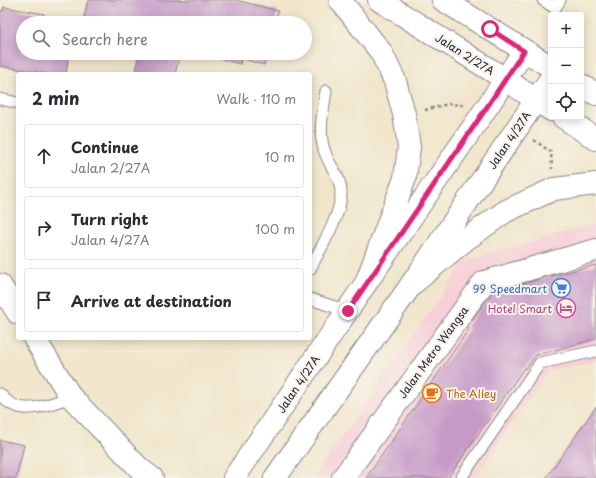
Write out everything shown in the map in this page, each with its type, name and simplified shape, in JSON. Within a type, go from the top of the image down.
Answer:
[{"type":"street","points":[[340,0],[381,52],[395,81],[404,114],[409,147],[405,178],[366,283]]},
{"type":"street","name":"Jalan 2/27A","points":[[379,0],[505,79],[543,105]]},
{"type":"street","points":[[443,0],[548,65]]},
{"type":"street","name":"Jalan 4/27A","points":[[234,478],[524,51]]},
{"type":"street","name":"Jalan 4/27A","points":[[275,478],[411,285],[517,128],[543,105],[549,84]]},
{"type":"street","points":[[584,87],[596,94]]},
{"type":"street","points":[[568,120],[596,139]]},
{"type":"street","points":[[411,285],[465,240],[506,211],[554,189],[596,184]]},
{"type":"street","name":"Jalan Metro Wangsa","points":[[343,478],[484,282],[596,250]]},
{"type":"street","points":[[35,340],[71,397],[140,469],[152,478]]},
{"type":"lane","points":[[543,0],[555,8],[560,0]]},
{"type":"lane","points":[[312,265],[340,207],[341,192],[339,181],[326,156],[320,128],[326,91]]},
{"type":"lane","points":[[0,99],[16,103]]},
{"type":"lane","points":[[312,300],[348,311]]},
{"type":"lane","points":[[461,478],[540,363],[596,351]]},
{"type":"lane","points":[[0,394],[5,400],[19,408],[37,408],[71,397]]},
{"type":"path","points":[[404,114],[448,104],[487,107]]},
{"type":"path","points":[[517,128],[551,152],[554,189]]},
{"type":"shaded area","points":[[596,224],[596,361],[547,371],[475,478],[313,478],[466,260]]},
{"type":"building","points":[[88,0],[236,0],[278,11],[277,16],[85,16]]},
{"type":"building","points":[[4,7],[44,14],[44,16],[16,16],[16,60],[68,60],[66,72],[36,72],[0,66],[0,11],[3,11]]},
{"type":"building","points":[[138,60],[178,60],[175,72],[136,72]]},
{"type":"building","points":[[226,60],[241,60],[240,64]]},
{"type":"building","points":[[248,60],[265,60],[264,65]]},
{"type":"building","points":[[596,265],[596,339],[536,355],[525,369],[524,368],[448,478],[366,478],[469,329],[467,327],[492,293]]},
{"type":"building","points":[[596,407],[596,478],[546,478]]},
{"type":"building","points":[[0,440],[24,445],[16,478],[0,478]]},
{"type":"place","name":"99 Speedmart","points":[[561,288]]},
{"type":"place","name":"Hotel Smart","points":[[566,308]]},
{"type":"place","name":"The Alley","points":[[432,393]]},
{"type":"route","points":[[348,311],[524,51],[490,29]]}]
